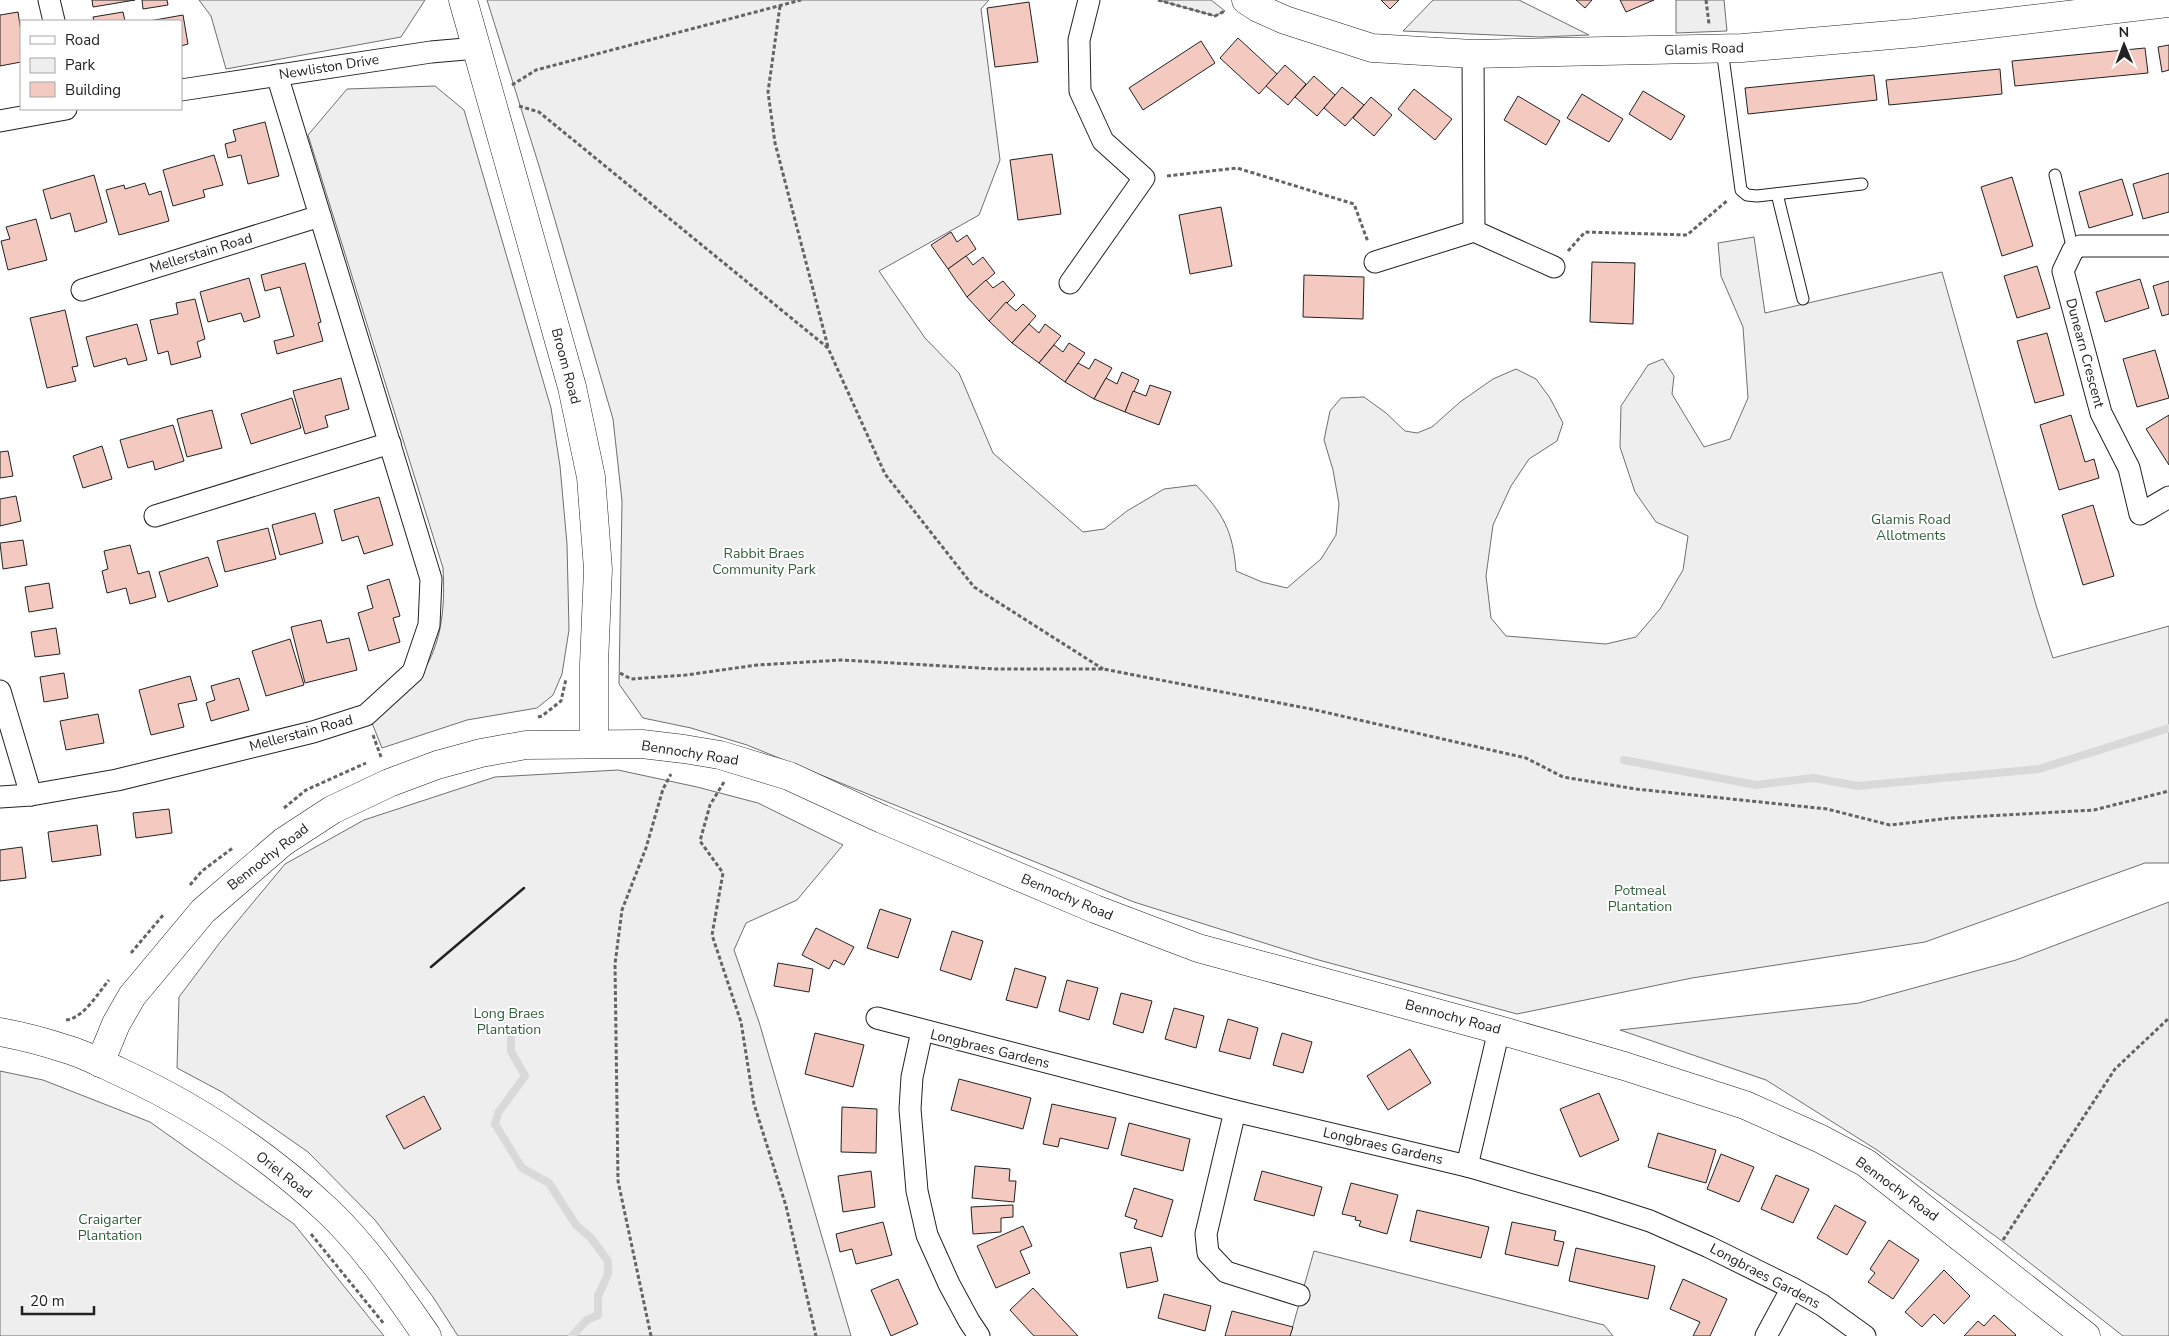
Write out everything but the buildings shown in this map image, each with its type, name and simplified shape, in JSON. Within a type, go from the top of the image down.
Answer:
[{"type":"street","points":[[49,0],[54,20]]},
{"type":"street","name":"Broom Road","points":[[463,0],[572,387],[584,436],[591,477],[598,569],[594,664],[594,744]]},
{"type":"street","points":[[1070,283],[1144,178],[1103,141],[1080,91],[1079,40],[1089,0]]},
{"type":"street","name":"Glamis Road","points":[[1247,0],[1258,8],[1285,20],[1372,48],[1473,54],[1722,49],[1914,33],[2169,3]]},
{"type":"street","name":"Newliston Drive","points":[[182,90],[430,52],[477,48]]},
{"type":"street","points":[[1473,54],[1474,232]]},
{"type":"street","name":"Mellerstain Road","points":[[0,796],[31,795],[117,780],[312,732],[366,716],[413,672],[429,625],[431,579],[277,75]]},
{"type":"street","points":[[0,120],[60,110]]},
{"type":"street","name":"Mellerstain Road","points":[[82,290],[320,216]]},
{"type":"street","points":[[1375,262],[1474,232],[1554,266]]},
{"type":"street","points":[[2074,250],[2080,246],[2169,246]]},
{"type":"street","name":"Dunearn Crescent","points":[[2074,250],[2063,271],[2101,412],[2129,468],[2140,514],[2169,497]]},
{"type":"street","points":[[155,516],[390,443]]},
{"type":"street","points":[[0,691],[31,795]]},
{"type":"street","name":"Bennochy Road","points":[[100,1063],[116,1024],[132,996],[203,911],[283,842],[332,810],[397,780],[437,765],[482,753],[526,745],[642,744],[684,749],[738,760],[789,776],[882,820],[1095,909],[1189,944],[1624,1066],[1745,1105],[1821,1139],[1866,1163],[2086,1336]]},
{"type":"street","name":"Longbraes Gardens","points":[[877,1018],[922,1032],[1235,1111],[1467,1166],[1650,1221],[1709,1247],[1792,1288],[1822,1305],[1864,1336]]},
{"type":"street","points":[[1467,1166],[1499,1030]]},
{"type":"street","name":"Oriel Road","points":[[0,1032],[67,1049],[142,1082],[194,1109],[275,1166],[329,1212],[360,1247],[427,1336]]},
{"type":"street","points":[[922,1032],[912,1077],[910,1110],[917,1191],[927,1235],[957,1299],[980,1336]]},
{"type":"street","points":[[1235,1111],[1206,1234],[1208,1253],[1226,1272],[1299,1295]]},
{"type":"street","points":[[1766,1336],[1792,1288]]},
{"type":"lane","points":[[1722,49],[1741,190],[1747,195],[1757,196],[1862,184]]},
{"type":"lane","points":[[2055,175],[2074,250]]},
{"type":"lane","points":[[1777,194],[1803,299]]},
{"type":"path","points":[[491,98],[536,70],[801,0]]},
{"type":"path","points":[[1158,0],[1215,16],[1247,0]]},
{"type":"path","points":[[780,6],[768,92],[774,143],[828,348],[885,474],[974,586],[1104,669]]},
{"type":"path","points":[[491,98],[539,112],[828,348]]},
{"type":"path","points":[[1144,178],[1237,168],[1354,204],[1375,262]]},
{"type":"path","points":[[1554,266],[1585,232],[1687,235],[1741,190]]},
{"type":"path","points":[[594,664],[614,669],[631,679],[686,675],[757,665],[842,660],[996,669],[1104,669],[1311,709],[1526,758],[1563,777],[1636,789],[1827,809],[1890,825],[1951,818],[2094,810],[2169,791]]},
{"type":"path","points":[[651,1336],[618,1181],[615,964],[622,910],[646,848],[663,789],[684,749]]},
{"type":"path","points":[[738,760],[710,805],[700,841],[723,873],[712,935],[741,1022],[754,1104],[786,1206],[816,1336]]},
{"type":"path","points":[[1990,1259],[2115,1069],[2169,1018]]},
{"type":"path","points":[[311,1233],[388,1329]]},
{"type":"green space","points":[[199,0],[425,0],[401,37],[226,69],[211,16]]},
{"type":"green space","points":[[487,0],[989,0],[981,9],[1000,160],[979,215],[879,271],[925,338],[959,373],[993,453],[1083,532],[1104,529],[1127,511],[1164,489],[1196,485],[1220,514],[1225,524],[1235,557],[1236,571],[1262,582],[1287,588],[1321,559],[1336,535],[1339,504],[1333,470],[1324,440],[1330,411],[1341,398],[1364,397],[1386,413],[1405,431],[1417,433],[1432,427],[1460,402],[1493,379],[1516,369],[1536,379],[1550,398],[1563,423],[1557,441],[1529,459],[1511,486],[1493,525],[1486,576],[1491,618],[1506,636],[1606,644],[1636,637],[1660,609],[1683,570],[1688,536],[1656,522],[1635,492],[1620,447],[1621,406],[1648,365],[1663,359],[1674,376],[1672,394],[1704,447],[1730,439],[1748,398],[1743,327],[1721,276],[1718,243],[1754,237],[1765,313],[1942,272],[2036,605],[2053,658],[2169,626],[2169,863],[2145,863],[1925,942],[1692,978],[1517,1014],[1315,959],[1134,902],[747,745],[691,728],[643,718],[619,684],[622,501],[613,419],[540,169]]},
{"type":"green space","points":[[1158,0],[1211,0],[1225,11],[1215,16]]},
{"type":"green space","points":[[1433,0],[1519,0],[1589,35],[1540,37],[1403,31]]},
{"type":"green space","points":[[1676,0],[1724,0],[1727,31],[1676,33]]},
{"type":"green space","points":[[435,86],[464,110],[551,408],[560,466],[567,544],[569,630],[562,674],[553,695],[537,708],[467,720],[382,748],[370,718],[391,705],[409,690],[422,673],[432,655],[442,615],[444,592],[443,568],[308,135],[347,89]]},
{"type":"green space","name":"Long Braes Plantation","points":[[618,770],[697,787],[758,803],[843,845],[797,900],[746,923],[734,950],[759,1022],[851,1336],[458,1336],[433,1297],[375,1220],[308,1152],[222,1092],[177,1068],[179,997],[221,941],[285,864],[364,820],[495,777]]},
{"type":"green space","points":[[2169,902],[2169,1336],[2123,1336],[2002,1241],[1877,1150],[1766,1080],[1620,1030],[1859,1003],[2016,960]]},
{"type":"green space","name":"Craigarter Plantation","points":[[0,1071],[43,1080],[150,1122],[294,1224],[384,1336],[0,1336]]},
{"type":"green space","points":[[1314,1251],[1604,1325],[1613,1336],[1290,1336]]},
{"type":"waterway","points":[[1624,760],[1756,785],[1813,778],[1858,786],[2039,769],[2169,728]]},
{"type":"waterway","points":[[511,1039],[511,1051],[525,1076],[498,1113],[495,1124],[522,1168],[549,1183],[576,1225],[591,1238],[608,1261],[608,1274],[598,1296],[598,1315],[587,1320],[572,1336]]},
{"type":"wall","points":[[431,967],[524,888]]},
{"type":"park label","name":"Glamis Road Allotments","points":[[1911,528]]},
{"type":"park label","name":"Rabbit Braes Community Park","points":[[764,562]]},
{"type":"park label","name":"Potmeal Plantation","points":[[1640,898]]}]
